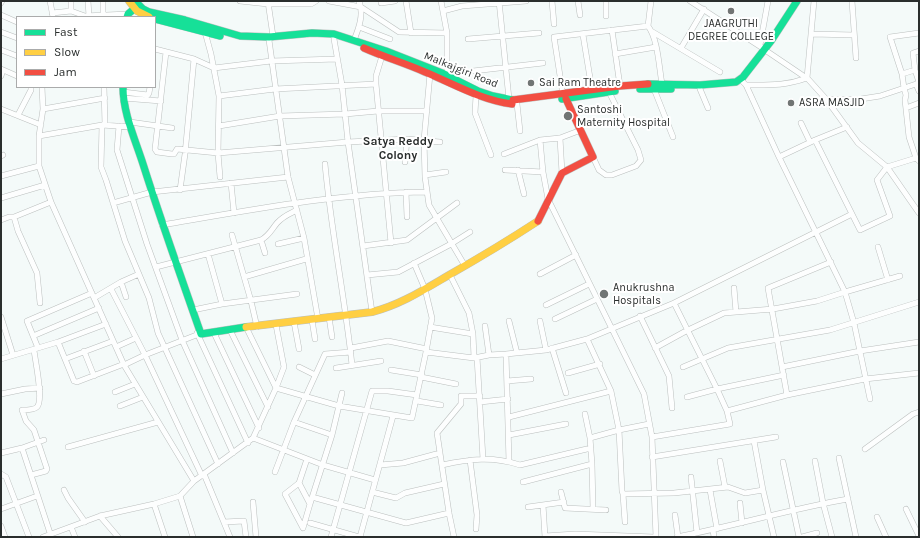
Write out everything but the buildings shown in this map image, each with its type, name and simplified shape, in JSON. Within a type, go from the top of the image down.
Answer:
[{"type":"main road","points":[[129,1],[137,4],[142,15],[146,16]]},
{"type":"main road","points":[[743,82],[797,1]]},
{"type":"main road","points":[[764,49],[802,1]]},
{"type":"main road","points":[[128,16],[137,4]]},
{"type":"main road","name":"Malkajgiri Road","points":[[137,4],[148,12],[185,20],[231,34],[248,37],[271,38]]},
{"type":"main road","name":"Malkajgiri Road","points":[[156,19],[244,42],[312,33],[354,40],[447,76],[478,91],[493,96],[516,100],[564,97],[592,90],[620,86],[662,84],[700,85],[743,82]]},
{"type":"main road","name":"Malkajgiri Road","points":[[334,36],[452,83],[476,96],[496,102],[517,104],[626,90],[729,87],[736,86],[743,82]]},
{"type":"main road","points":[[123,92],[130,125],[162,226],[193,310],[199,334],[214,333],[246,327],[315,320],[372,312],[387,308],[425,289],[465,266],[538,221],[562,173],[593,158],[564,97]]},
{"type":"street","points":[[50,1],[53,15],[69,13],[87,16],[128,16]]},
{"type":"street","points":[[69,13],[71,1]]},
{"type":"street","points":[[87,16],[88,1]]},
{"type":"street","points":[[103,1],[103,15]]},
{"type":"street","points":[[240,1],[311,4],[316,1]]},
{"type":"street","points":[[329,1],[361,8],[399,32],[447,33]]},
{"type":"street","points":[[354,40],[359,27],[361,8],[358,1]]},
{"type":"street","points":[[381,3],[395,1]]},
{"type":"street","points":[[406,1],[411,33]]},
{"type":"street","points":[[441,1],[447,33],[447,76]]},
{"type":"street","points":[[443,11],[462,6],[526,1]]},
{"type":"street","points":[[552,1],[554,24]]},
{"type":"street","points":[[578,1],[580,15]]},
{"type":"street","points":[[606,1],[606,16]]},
{"type":"street","points":[[651,1],[650,28],[656,47],[662,84]]},
{"type":"street","points":[[690,1],[807,78],[826,100],[858,143],[886,167],[919,213]]},
{"type":"street","points":[[764,49],[768,1]]},
{"type":"street","points":[[807,78],[814,1]]},
{"type":"street","points":[[852,1],[856,58]]},
{"type":"street","points":[[268,2],[271,61],[288,177],[304,238],[315,320],[316,339]]},
{"type":"street","points":[[499,2],[509,99]]},
{"type":"street","points":[[681,48],[704,9]]},
{"type":"street","points":[[1,15],[16,22]]},
{"type":"street","points":[[359,27],[390,39]]},
{"type":"street","points":[[564,97],[554,37],[583,35],[612,30],[650,28],[720,72]]},
{"type":"street","points":[[612,30],[620,86]]},
{"type":"street","points":[[1,32],[16,38]]},
{"type":"street","points":[[205,32],[219,96],[218,153],[220,177]]},
{"type":"street","points":[[468,39],[539,33]]},
{"type":"street","points":[[801,123],[813,141],[860,230],[890,216],[877,180],[886,167],[918,160],[909,138],[905,100],[906,95],[902,74],[890,37],[919,33]]},
{"type":"street","points":[[812,34],[854,35]]},
{"type":"street","points":[[583,35],[592,90]]},
{"type":"street","points":[[334,36],[342,85],[348,142],[372,312]]},
{"type":"street","points":[[615,54],[656,47]]},
{"type":"street","points":[[156,49],[194,59],[214,68],[271,61],[338,59]]},
{"type":"street","points":[[1,50],[16,56]]},
{"type":"street","points":[[826,100],[861,99],[880,96],[916,84],[919,82],[915,70],[913,53],[919,51]]},
{"type":"street","points":[[166,52],[155,151],[174,154],[177,149],[218,153],[284,146],[348,142],[407,140],[440,142]]},
{"type":"street","points":[[382,56],[376,76],[376,84],[380,141],[391,243]]},
{"type":"street","points":[[180,190],[194,59]]},
{"type":"street","points":[[473,71],[543,63]]},
{"type":"street","points":[[1,76],[2,70],[16,76]]},
{"type":"street","points":[[902,74],[915,70]]},
{"type":"street","points":[[430,74],[424,140],[425,176],[429,205],[465,266]]},
{"type":"street","points":[[743,82],[780,85],[793,83],[807,78]]},
{"type":"street","points":[[743,82],[845,292],[854,323],[870,399]]},
{"type":"street","points":[[219,96],[275,89],[376,84]]},
{"type":"street","points":[[916,84],[919,91]]},
{"type":"street","points":[[18,115],[31,88]]},
{"type":"street","points":[[43,88],[43,110],[39,136],[39,166],[51,202],[124,364],[194,481]]},
{"type":"street","points":[[104,88],[104,125],[101,167],[126,241],[149,298],[158,333],[218,464]]},
{"type":"street","points":[[123,92],[148,95],[150,94],[150,88]]},
{"type":"street","points":[[654,89],[673,137]]},
{"type":"street","points":[[700,89],[708,108]]},
{"type":"street","points":[[123,92],[161,101]]},
{"type":"street","points":[[593,158],[599,170],[606,175],[612,175],[636,166],[641,160],[638,150],[609,92]]},
{"type":"street","points":[[476,96],[475,113],[491,155]]},
{"type":"street","points":[[43,110],[105,98]]},
{"type":"street","points":[[906,108],[919,103]]},
{"type":"street","points":[[517,104],[520,131]]},
{"type":"street","points":[[1,109],[41,125]]},
{"type":"street","points":[[219,126],[280,116],[427,110]]},
{"type":"street","points":[[39,136],[104,125],[158,126],[172,128]]},
{"type":"street","points":[[119,126],[117,150],[132,198],[182,340],[233,454]]},
{"type":"street","points":[[779,157],[847,127]]},
{"type":"street","points":[[504,154],[540,140],[560,138],[581,130]]},
{"type":"street","points":[[560,138],[562,173]]},
{"type":"street","points":[[405,162],[407,140]]},
{"type":"street","points":[[540,140],[542,172],[548,199],[644,394],[652,437],[655,537],[545,537],[543,505]]},
{"type":"street","points":[[325,164],[328,199],[346,315],[352,365]]},
{"type":"street","points":[[1,176],[39,166]]},
{"type":"street","points":[[505,170],[542,172]]},
{"type":"street","points":[[518,170],[524,194]]},
{"type":"street","points":[[425,176],[446,172]]},
{"type":"street","points":[[113,203],[152,192],[288,177]]},
{"type":"street","points":[[231,183],[234,213]]},
{"type":"street","points":[[1,198],[45,185]]},
{"type":"street","points":[[406,192],[407,217]]},
{"type":"street","points":[[162,226],[234,213],[328,199],[386,193],[427,192]]},
{"type":"street","points":[[1,220],[9,217],[14,218],[51,202]]},
{"type":"street","points":[[363,246],[407,240],[457,203]]},
{"type":"street","points":[[156,267],[266,238],[277,222],[284,216],[297,210]]},
{"type":"street","points":[[275,472],[305,396],[325,354],[351,350],[388,341],[426,350],[476,357],[489,354],[506,354],[549,349],[587,339],[674,303],[852,214]]},
{"type":"street","points":[[14,218],[18,231],[37,273],[40,303]]},
{"type":"street","points":[[367,275],[398,272],[451,244],[470,232]]},
{"type":"street","points":[[232,235],[251,301],[256,327]]},
{"type":"street","points":[[278,244],[304,238]]},
{"type":"street","points":[[261,240],[265,253]]},
{"type":"street","points":[[878,247],[888,280]]},
{"type":"street","points":[[208,254],[222,304]]},
{"type":"street","points":[[540,274],[576,255]]},
{"type":"street","points":[[244,277],[306,259]]},
{"type":"street","points":[[787,394],[773,309],[768,288],[831,262]]},
{"type":"street","points":[[246,327],[276,388],[339,406],[412,418],[432,318],[425,289],[414,264]]},
{"type":"street","points":[[31,475],[47,470],[41,441],[26,421],[22,410],[37,407],[40,388],[36,349],[27,321],[93,296],[139,274]]},
{"type":"street","points":[[450,274],[469,313],[473,334],[480,396],[483,459]]},
{"type":"street","points":[[655,348],[724,313],[773,309],[817,302],[900,276]]},
{"type":"street","points":[[121,282],[126,297]]},
{"type":"street","points":[[546,306],[589,284]]},
{"type":"street","points":[[111,288],[203,475],[230,537]]},
{"type":"street","points":[[734,288],[736,312]]},
{"type":"street","points":[[193,310],[222,304],[297,294]]},
{"type":"street","points":[[555,319],[597,299]]},
{"type":"street","points":[[683,367],[728,348],[830,330],[919,302]]},
{"type":"street","points":[[652,437],[730,424],[727,411],[717,389],[686,331],[674,303]]},
{"type":"street","points":[[33,336],[99,308]]},
{"type":"street","points":[[640,316],[669,376],[672,408]]},
{"type":"street","points":[[329,317],[332,337]]},
{"type":"street","points":[[1,320],[13,355]]},
{"type":"street","points":[[509,321],[517,353]]},
{"type":"street","points":[[540,321],[566,393]]},
{"type":"street","points":[[294,322],[299,349]]},
{"type":"street","points":[[1,359],[58,342],[106,324]]},
{"type":"street","points":[[43,537],[51,536],[100,516],[154,504],[180,496],[194,481],[248,443],[259,428],[284,367],[276,325]]},
{"type":"street","points":[[485,326],[489,354]]},
{"type":"street","points":[[430,327],[473,334]]},
{"type":"street","points":[[230,330],[268,407]]},
{"type":"street","points":[[214,333],[259,428]]},
{"type":"street","points":[[58,342],[74,382],[79,382],[199,334],[248,443]]},
{"type":"street","points":[[116,347],[136,338]]},
{"type":"street","points":[[587,339],[600,364],[611,391],[619,430],[625,522]]},
{"type":"street","points":[[65,359],[113,341]]},
{"type":"street","points":[[782,367],[860,351],[919,342]]},
{"type":"street","points":[[84,352],[94,376]]},
{"type":"street","points":[[506,354],[509,417],[509,462]]},
{"type":"street","points":[[336,368],[381,361]]},
{"type":"street","points":[[568,373],[600,364]]},
{"type":"street","points":[[299,368],[315,375]]},
{"type":"street","points":[[391,370],[456,384]]},
{"type":"street","points":[[727,411],[787,394],[865,379],[919,373]]},
{"type":"street","points":[[687,397],[784,375]]},
{"type":"street","points":[[507,381],[531,379]]},
{"type":"street","points":[[115,392],[135,384]]},
{"type":"street","points":[[1,394],[25,389],[40,388]]},
{"type":"street","points":[[331,537],[372,391],[388,391],[441,405]]},
{"type":"street","points":[[509,417],[611,391]]},
{"type":"street","points":[[307,459],[299,483],[285,494],[304,528],[312,497],[332,435],[342,393]]},
{"type":"street","points":[[120,406],[143,396]]},
{"type":"street","points":[[454,537],[436,433],[461,404],[461,396],[480,396]]},
{"type":"street","points":[[480,402],[508,399]]},
{"type":"street","points":[[866,449],[913,414],[919,412]]},
{"type":"street","points":[[584,414],[591,448],[593,509]]},
{"type":"street","points":[[310,523],[359,537],[393,416]]},
{"type":"street","points":[[68,447],[158,422]]},
{"type":"street","points":[[294,422],[332,435]]},
{"type":"street","points":[[509,435],[566,424]]},
{"type":"street","points":[[590,438],[649,424]]},
{"type":"street","points":[[652,457],[754,441],[776,436]]},
{"type":"street","points":[[253,438],[323,465],[375,480]]},
{"type":"street","points":[[1,453],[22,448],[41,441]]},
{"type":"street","points":[[754,441],[774,537]]},
{"type":"street","points":[[22,448],[51,536]]},
{"type":"street","points":[[442,465],[483,459],[509,462],[520,465],[591,448]]},
{"type":"street","points":[[380,465],[403,463],[440,453]]},
{"type":"street","points":[[839,458],[855,532]]},
{"type":"street","points":[[470,460],[478,515],[476,529]]},
{"type":"street","points":[[720,461],[725,488]]},
{"type":"street","points":[[815,461],[823,503],[832,537]]},
{"type":"street","points":[[783,462],[800,537],[817,533]]},
{"type":"street","points":[[523,482],[592,464]]},
{"type":"street","points":[[1,474],[6,476],[29,537]]},
{"type":"street","points":[[691,477],[697,533]]},
{"type":"street","points":[[299,483],[310,504]]},
{"type":"street","points":[[372,492],[396,498],[405,493],[444,484]]},
{"type":"street","points":[[623,494],[710,490],[728,487],[745,493],[763,490]]},
{"type":"street","points":[[64,490],[85,522]]},
{"type":"street","points":[[710,490],[715,530],[714,537]]},
{"type":"street","points":[[562,492],[565,508],[606,510]]},
{"type":"street","points":[[1,509],[38,496]]},
{"type":"street","points":[[180,496],[193,537]]},
{"type":"street","points":[[312,497],[406,523],[449,513]]},
{"type":"street","points":[[675,515],[678,537],[715,530],[823,503],[848,499]]},
{"type":"street","points":[[253,502],[256,537]]},
{"type":"street","points":[[528,507],[564,502]]},
{"type":"street","points":[[154,504],[165,537]]},
{"type":"street","points":[[740,504],[742,523]]},
{"type":"street","points":[[906,509],[919,536]]},
{"type":"street","points":[[100,516],[118,537]]},
{"type":"street","points":[[877,517],[886,537]]},
{"type":"street","points":[[224,522],[244,521],[246,537]]},
{"type":"street","points":[[1,526],[5,537]]},
{"type":"street","points":[[71,527],[75,537]]},
{"type":"traffic: fast","points":[[135,1],[143,9],[149,12],[185,20],[240,36],[269,37],[312,33],[334,34],[386,51],[442,73],[478,91],[513,100]]},
{"type":"traffic: fast","points":[[648,84],[700,85],[736,82],[743,77],[771,41],[797,1]]},
{"type":"traffic: fast","points":[[127,16],[134,9]]},
{"type":"traffic: fast","points":[[156,19],[220,36]]},
{"type":"traffic: fast","points":[[123,88],[125,106],[130,126],[201,334],[246,327]]},
{"type":"traffic: fast","points":[[640,89],[671,89]]},
{"type":"traffic: fast","points":[[562,99],[615,91]]},
{"type":"traffic: slow","points":[[129,1],[137,11],[147,16]]},
{"type":"traffic: slow","points":[[246,327],[372,312],[382,309],[421,291],[494,249],[538,221]]},
{"type":"traffic: jam","points":[[364,48],[478,95],[512,104]]},
{"type":"traffic: jam","points":[[513,100],[620,86],[648,84]]},
{"type":"traffic: jam","points":[[538,221],[562,173],[593,157],[566,99]]},
{"type":"place","name":"JAAGRUTHI DEGREE COLLEGE","points":[[731,11]]},
{"type":"place","name":"Sai Ram Theatre","points":[[531,83]]},
{"type":"place","name":"ASRA MASJID","points":[[791,103]]},
{"type":"place","name":"Santoshi Maternity Hospital","points":[[568,116]]},
{"type":"place","name":"Anukrushna Hospitals","points":[[604,294]]},
{"type":"district","name":"Satya Reddy Colony","points":[[398,149]]}]
